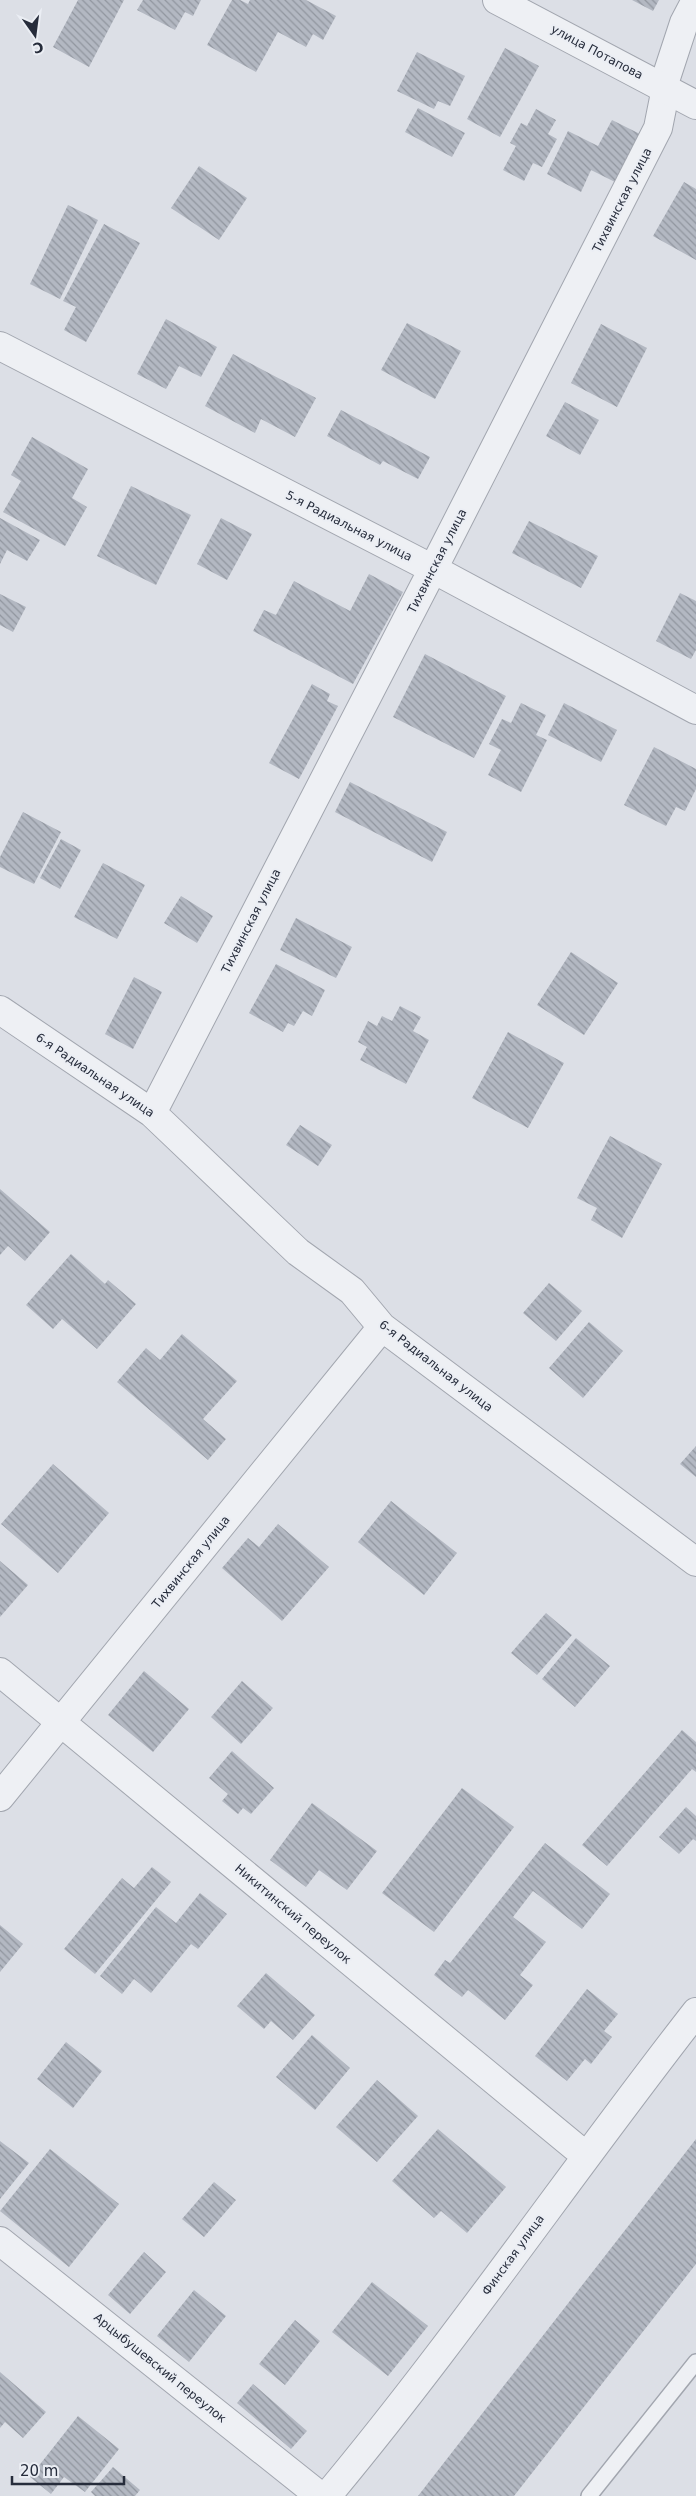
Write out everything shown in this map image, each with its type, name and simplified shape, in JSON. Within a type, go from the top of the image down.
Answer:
[{"type":"street","name":"улица Потапова","points":[[497,0],[696,105]]},
{"type":"street","name":"Тихвинская улица","points":[[152,1112],[433,569],[658,128],[664,98],[663,87],[684,23],[696,0]]},
{"type":"street","name":"5-я Радиальная улица","points":[[0,346],[433,569],[696,710]]},
{"type":"street","name":"6-я Радиальная улица","points":[[0,1010],[152,1112],[298,1252],[352,1291],[382,1327],[696,1562]]},
{"type":"street","name":"Тихвинская улица","points":[[0,1797],[382,1327]]},
{"type":"street","name":"Никитинский переулок","points":[[0,1672],[586,2156]]},
{"type":"street","name":"Финская улица","points":[[327,2496],[433,2364],[586,2156],[696,2012]]},
{"type":"street","name":"Арцыбушевский переулок","points":[[0,2241],[320,2496]]},
{"type":"lane","points":[[589,2496],[696,2362]]},
{"type":"building","points":[[78,0],[124,0],[89,67],[53,47]]},
{"type":"building","points":[[143,0],[201,0],[193,16],[185,12],[175,30],[137,10]]},
{"type":"building","points":[[232,0],[240,0],[248,4],[250,0],[306,0],[336,16],[323,40],[313,34],[306,47],[278,32],[256,72],[207,45]]},
{"type":"building","points":[[632,0],[659,0],[653,11]]},
{"type":"building","points":[[505,48],[539,66],[500,137],[467,119]]},
{"type":"building","points":[[417,52],[465,76],[450,106],[438,101],[434,109],[397,91]]},
{"type":"building","points":[[418,108],[465,133],[452,157],[405,132]]},
{"type":"building","points":[[536,109],[556,120],[548,134],[557,139],[542,167],[533,163],[524,181],[503,170],[516,146],[510,143],[521,123],[527,126]]},
{"type":"building","points":[[612,120],[640,134],[615,182],[591,170],[581,192],[547,174],[568,131],[598,146]]},
{"type":"building","points":[[199,166],[247,198],[219,240],[171,208]]},
{"type":"building","points":[[684,182],[696,189],[696,260],[653,236]]},
{"type":"building","points":[[68,205],[98,220],[60,299],[30,284]]},
{"type":"building","points":[[104,224],[140,243],[86,342],[64,330],[76,307],[63,301]]},
{"type":"building","points":[[166,319],[217,347],[201,377],[179,366],[166,389],[137,374]]},
{"type":"building","points":[[407,323],[461,351],[435,399],[381,370]]},
{"type":"building","points":[[601,324],[647,348],[617,407],[571,383]]},
{"type":"building","points":[[233,354],[316,398],[295,437],[261,419],[255,433],[205,406]]},
{"type":"building","points":[[565,402],[599,420],[580,455],[546,436]]},
{"type":"building","points":[[341,410],[430,457],[418,479],[383,461],[380,465],[327,436]]},
{"type":"building","points":[[32,437],[88,469],[72,498],[87,507],[65,546],[3,512],[21,481],[11,475]]},
{"type":"building","points":[[131,486],[191,515],[156,585],[97,556]]},
{"type":"building","points":[[0,518],[40,540],[27,561],[7,550],[0,564]]},
{"type":"building","points":[[221,518],[252,534],[227,580],[197,564]]},
{"type":"building","points":[[529,521],[598,556],[581,588],[512,553]]},
{"type":"building","points":[[369,574],[403,592],[353,684],[253,631],[264,610],[276,615],[294,581],[350,611]]},
{"type":"building","points":[[680,593],[696,601],[696,650],[691,659],[656,641]]},
{"type":"building","points":[[0,594],[26,607],[13,632],[0,625]]},
{"type":"building","points":[[425,654],[506,696],[474,758],[393,717]]},
{"type":"building","points":[[312,684],[330,694],[327,701],[338,706],[299,779],[269,763]]},
{"type":"building","points":[[521,703],[546,715],[536,735],[547,740],[521,792],[488,775],[501,750],[489,744],[502,719],[511,723]]},
{"type":"building","points":[[564,703],[617,730],[601,762],[548,735]]},
{"type":"building","points":[[654,747],[696,769],[696,789],[685,811],[676,807],[666,826],[624,805]]},
{"type":"building","points":[[350,782],[447,832],[432,862],[335,812]]},
{"type":"building","points":[[23,812],[61,832],[34,884],[0,867],[0,857]]},
{"type":"building","points":[[61,839],[81,850],[60,889],[40,878]]},
{"type":"building","points":[[103,863],[145,885],[117,939],[74,917]]},
{"type":"building","points":[[181,896],[213,916],[197,943],[164,923]]},
{"type":"building","points":[[296,918],[352,947],[336,978],[280,950]]},
{"type":"building","points":[[571,952],[618,983],[584,1035],[537,1005]]},
{"type":"building","points":[[276,964],[325,990],[312,1016],[303,1011],[294,1026],[288,1023],[283,1032],[249,1013]]},
{"type":"building","points":[[134,977],[162,992],[133,1049],[105,1034]]},
{"type":"building","points":[[400,1006],[421,1017],[413,1031],[429,1040],[406,1084],[360,1060],[367,1047],[358,1042],[368,1021],[377,1026],[382,1016],[392,1021]]},
{"type":"building","points":[[508,1032],[564,1063],[528,1128],[472,1098]]},
{"type":"building","points":[[300,1125],[332,1145],[318,1166],[286,1145]]},
{"type":"building","points":[[610,1136],[662,1164],[622,1238],[591,1220],[597,1208],[577,1198]]},
{"type":"building","points":[[0,1189],[50,1232],[25,1261],[8,1246],[0,1255]]},
{"type":"building","points":[[71,1254],[105,1284],[108,1280],[136,1304],[97,1349],[62,1319],[53,1329],[26,1305]]},
{"type":"building","points":[[549,1283],[582,1311],[556,1341],[523,1313]]},
{"type":"building","points":[[589,1322],[623,1351],[583,1398],[549,1368]]},
{"type":"building","points":[[182,1334],[237,1381],[203,1419],[226,1439],[208,1460],[117,1382],[146,1348],[160,1360]]},
{"type":"building","points":[[696,1446],[696,1477],[680,1464]]},
{"type":"building","points":[[53,1464],[109,1513],[58,1573],[1,1524]]},
{"type":"building","points":[[391,1501],[457,1553],[424,1595],[358,1542]]},
{"type":"building","points":[[278,1524],[329,1567],[282,1621],[222,1568],[248,1538],[259,1547]]},
{"type":"building","points":[[0,1561],[28,1585],[0,1617]]},
{"type":"building","points":[[546,1613],[572,1635],[537,1675],[511,1653]]},
{"type":"building","points":[[576,1638],[610,1666],[575,1707],[542,1679]]},
{"type":"building","points":[[144,1671],[189,1709],[153,1752],[108,1715]]},
{"type":"building","points":[[242,1681],[273,1708],[241,1744],[211,1717]]},
{"type":"building","points":[[682,1730],[696,1742],[696,1772],[692,1769],[607,1866],[582,1845]]},
{"type":"building","points":[[232,1751],[274,1788],[251,1814],[243,1808],[238,1814],[222,1801],[228,1794],[209,1778]]},
{"type":"building","points":[[462,1788],[514,1827],[434,1932],[382,1893]]},
{"type":"building","points":[[312,1803],[377,1851],[347,1890],[319,1870],[306,1887],[270,1860]]},
{"type":"building","points":[[686,1807],[696,1816],[696,1841],[693,1839],[679,1854],[659,1837]]},
{"type":"building","points":[[545,1843],[610,1894],[582,1929],[533,1891],[513,1917],[546,1942],[520,1975],[533,1985],[505,2020],[468,1990],[462,1997],[434,1975],[445,1960],[450,1963]]},
{"type":"building","points":[[152,1867],[171,1882],[95,1974],[64,1949],[122,1878],[134,1888]]},
{"type":"building","points":[[200,1893],[227,1914],[198,1949],[191,1944],[151,1993],[134,1979],[122,1994],[100,1976],[156,1907],[176,1923]]},
{"type":"building","points":[[0,1925],[23,1944],[0,1972]]},
{"type":"building","points":[[266,1973],[315,2015],[293,2040],[271,2021],[264,2029],[237,2006]]},
{"type":"building","points":[[587,1989],[618,2014],[604,2031],[612,2037],[591,2064],[585,2059],[567,2081],[535,2056]]},
{"type":"building","points":[[312,2035],[350,2068],[315,2110],[276,2077]]},
{"type":"building","points":[[66,2042],[102,2071],[73,2108],[37,2079]]},
{"type":"building","points":[[377,2080],[418,2116],[377,2162],[336,2127]]},
{"type":"building","points":[[438,2129],[506,2187],[467,2233],[441,2211],[434,2218],[392,2181]]},
{"type":"building","points":[[696,2139],[696,2264],[514,2496],[418,2496]]},
{"type":"building","points":[[0,2141],[29,2163],[0,2199]]},
{"type":"building","points":[[50,2149],[119,2204],[69,2267],[0,2211]]},
{"type":"building","points":[[214,2182],[236,2200],[204,2237],[182,2219]]},
{"type":"building","points":[[144,2252],[166,2272],[130,2314],[108,2295]]},
{"type":"building","points":[[372,2282],[428,2326],[388,2376],[332,2332]]},
{"type":"building","points":[[194,2290],[226,2316],[189,2362],[157,2336]]},
{"type":"building","points":[[295,2320],[320,2341],[285,2385],[259,2364]]},
{"type":"building","points":[[0,2372],[46,2412],[23,2438],[5,2422],[0,2428]]},
{"type":"building","points":[[253,2384],[307,2431],[291,2449],[237,2403]]},
{"type":"building","points":[[78,2416],[119,2449],[85,2492],[64,2477],[51,2494],[30,2477]]},
{"type":"building","points":[[113,2467],[140,2490],[135,2496],[95,2496],[91,2492]]}]
